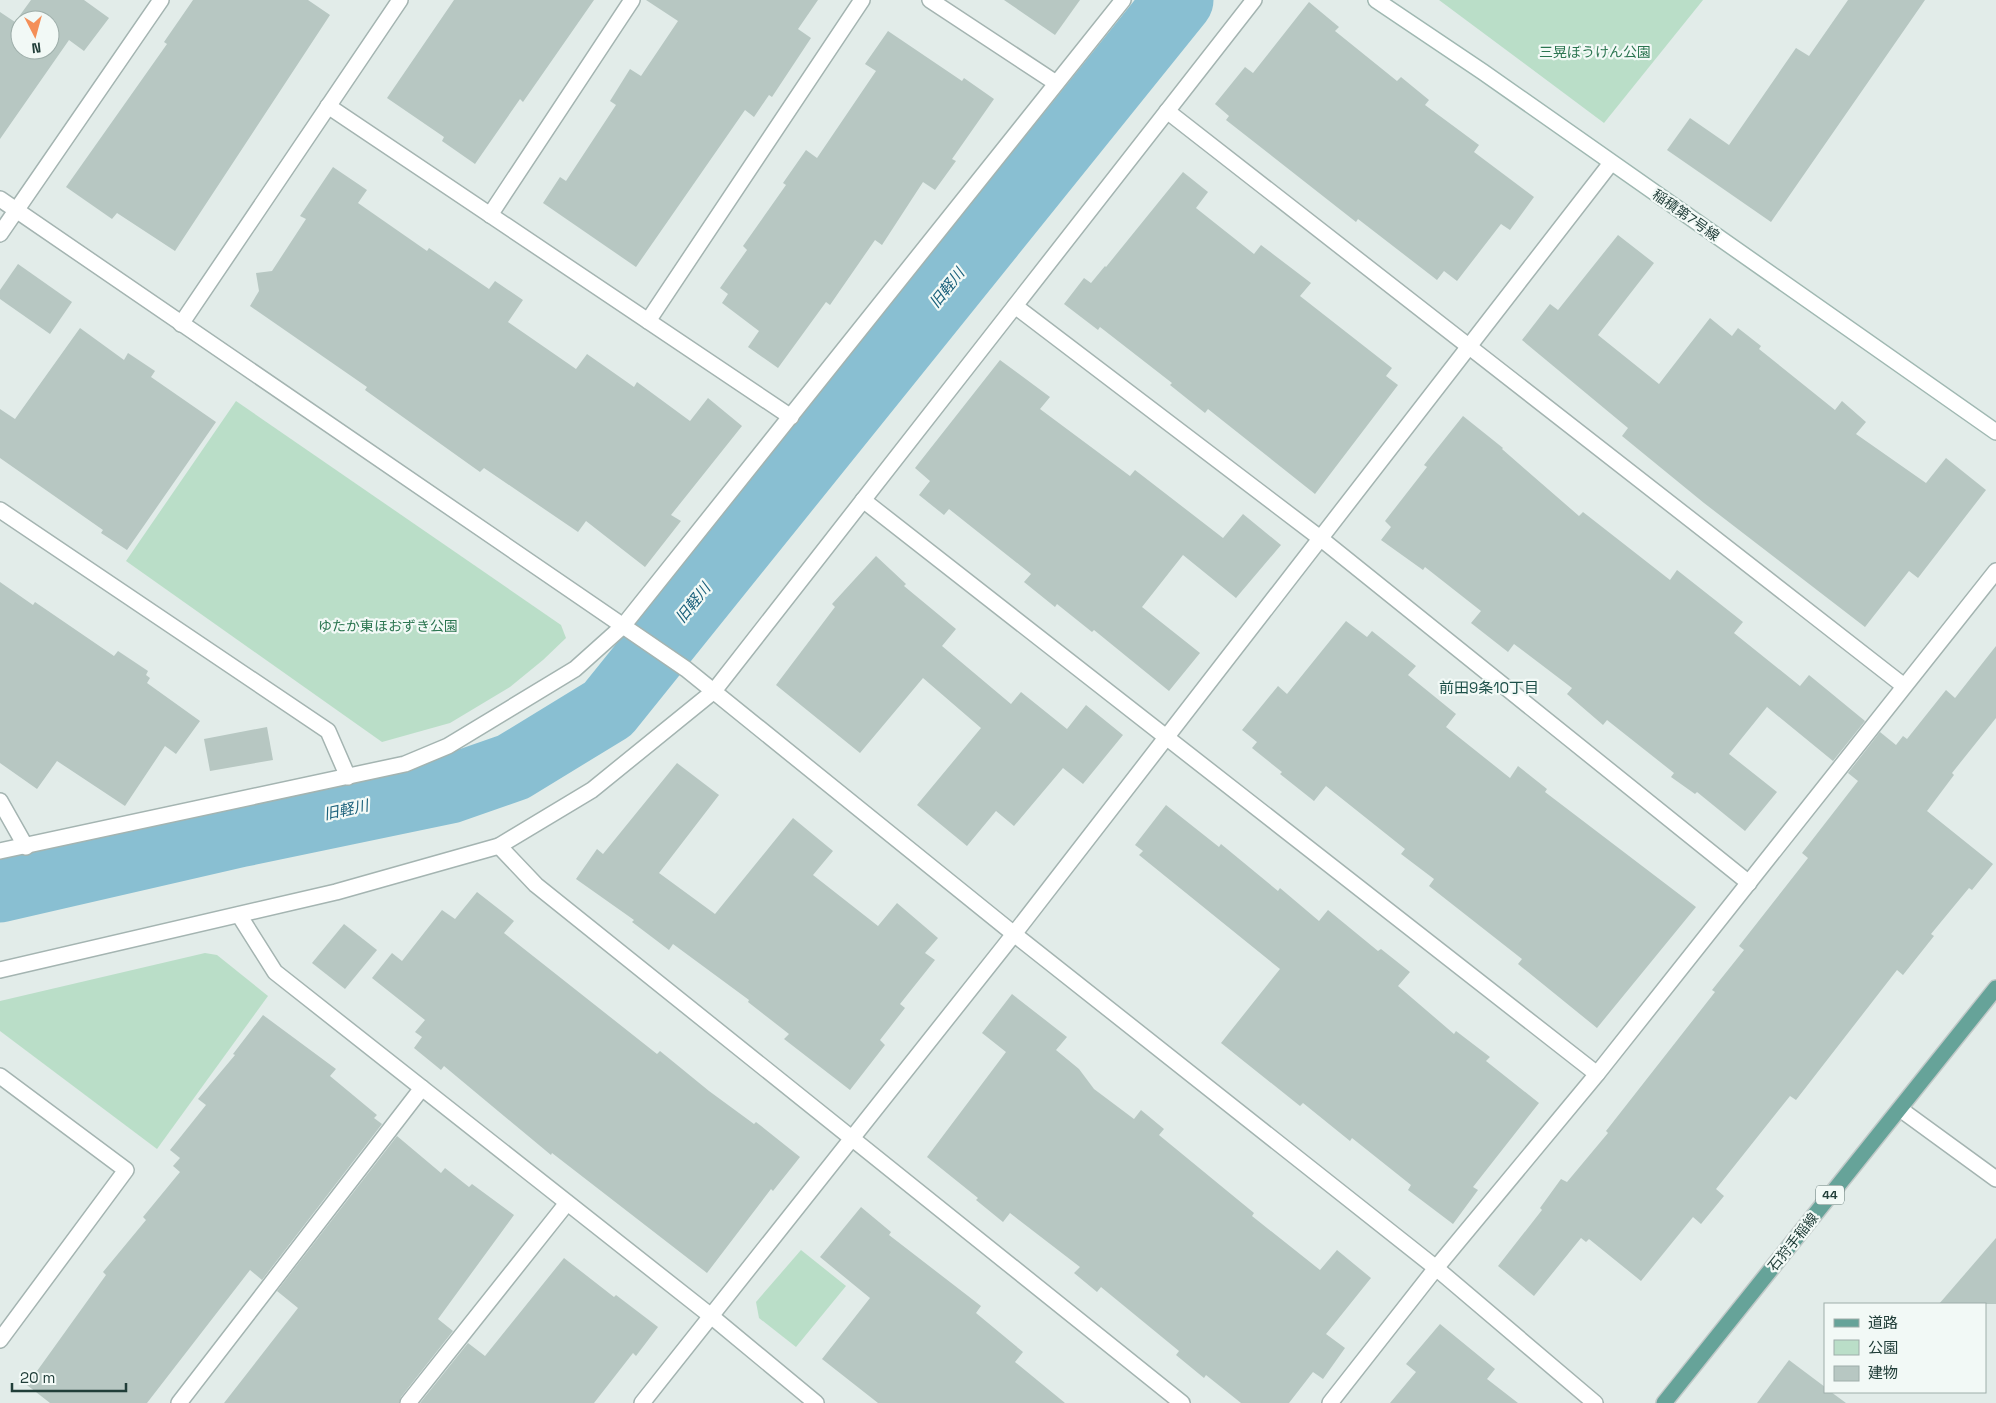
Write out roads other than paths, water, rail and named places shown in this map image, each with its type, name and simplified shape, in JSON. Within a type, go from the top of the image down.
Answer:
[{"type":"main road","name":"石狩手稲線","points":[[1664,1403],[1996,988]]},
{"type":"street","points":[[0,234],[162,0]]},
{"type":"street","points":[[181,324],[400,0]]},
{"type":"street","points":[[490,215],[632,0]]},
{"type":"street","points":[[648,321],[862,0]]},
{"type":"street","points":[[930,0],[1056,83]]},
{"type":"street","points":[[0,851],[26,847],[405,764],[448,746],[574,668],[623,626],[1123,0]]},
{"type":"street","points":[[0,970],[336,892],[499,846],[592,790],[714,691],[1254,0]]},
{"type":"street","name":"稲積第7号線","points":[[1376,0],[1996,432]]},
{"type":"street","points":[[328,106],[791,417]]},
{"type":"street","points":[[1167,111],[1904,686]]},
{"type":"street","points":[[642,1403],[1014,934],[1612,163]]},
{"type":"street","points":[[0,199],[686,669],[1014,934],[1436,1268],[1595,1403]]},
{"type":"street","points":[[1015,306],[1320,538],[1749,882]]},
{"type":"street","points":[[863,500],[1598,1074]]},
{"type":"street","points":[[0,510],[328,731],[348,777]]},
{"type":"street","points":[[1330,1403],[1436,1268],[1598,1074],[1996,571]]},
{"type":"street","points":[[0,800],[26,847]]},
{"type":"street","points":[[499,846],[536,885],[1182,1403]]},
{"type":"street","points":[[239,915],[275,972],[711,1316],[816,1403]]},
{"type":"street","points":[[0,1076],[126,1170],[0,1340]]},
{"type":"street","points":[[179,1403],[422,1088]]},
{"type":"street","points":[[1900,1108],[1996,1179]]},
{"type":"street","points":[[408,1403],[567,1203]]},
{"type":"waterway","name":"旧軽川","points":[[0,888],[239,833],[450,789],[513,767],[608,709],[1179,0]]},
{"type":"district","name":"前田9条10丁目","points":[[1489,688]]},
{"type":"park label","name":"三晃ぼうけん公園","points":[[1595,52]]},
{"type":"park label","name":"ゆたか東ほおずき公園","points":[[388,626]]}]
